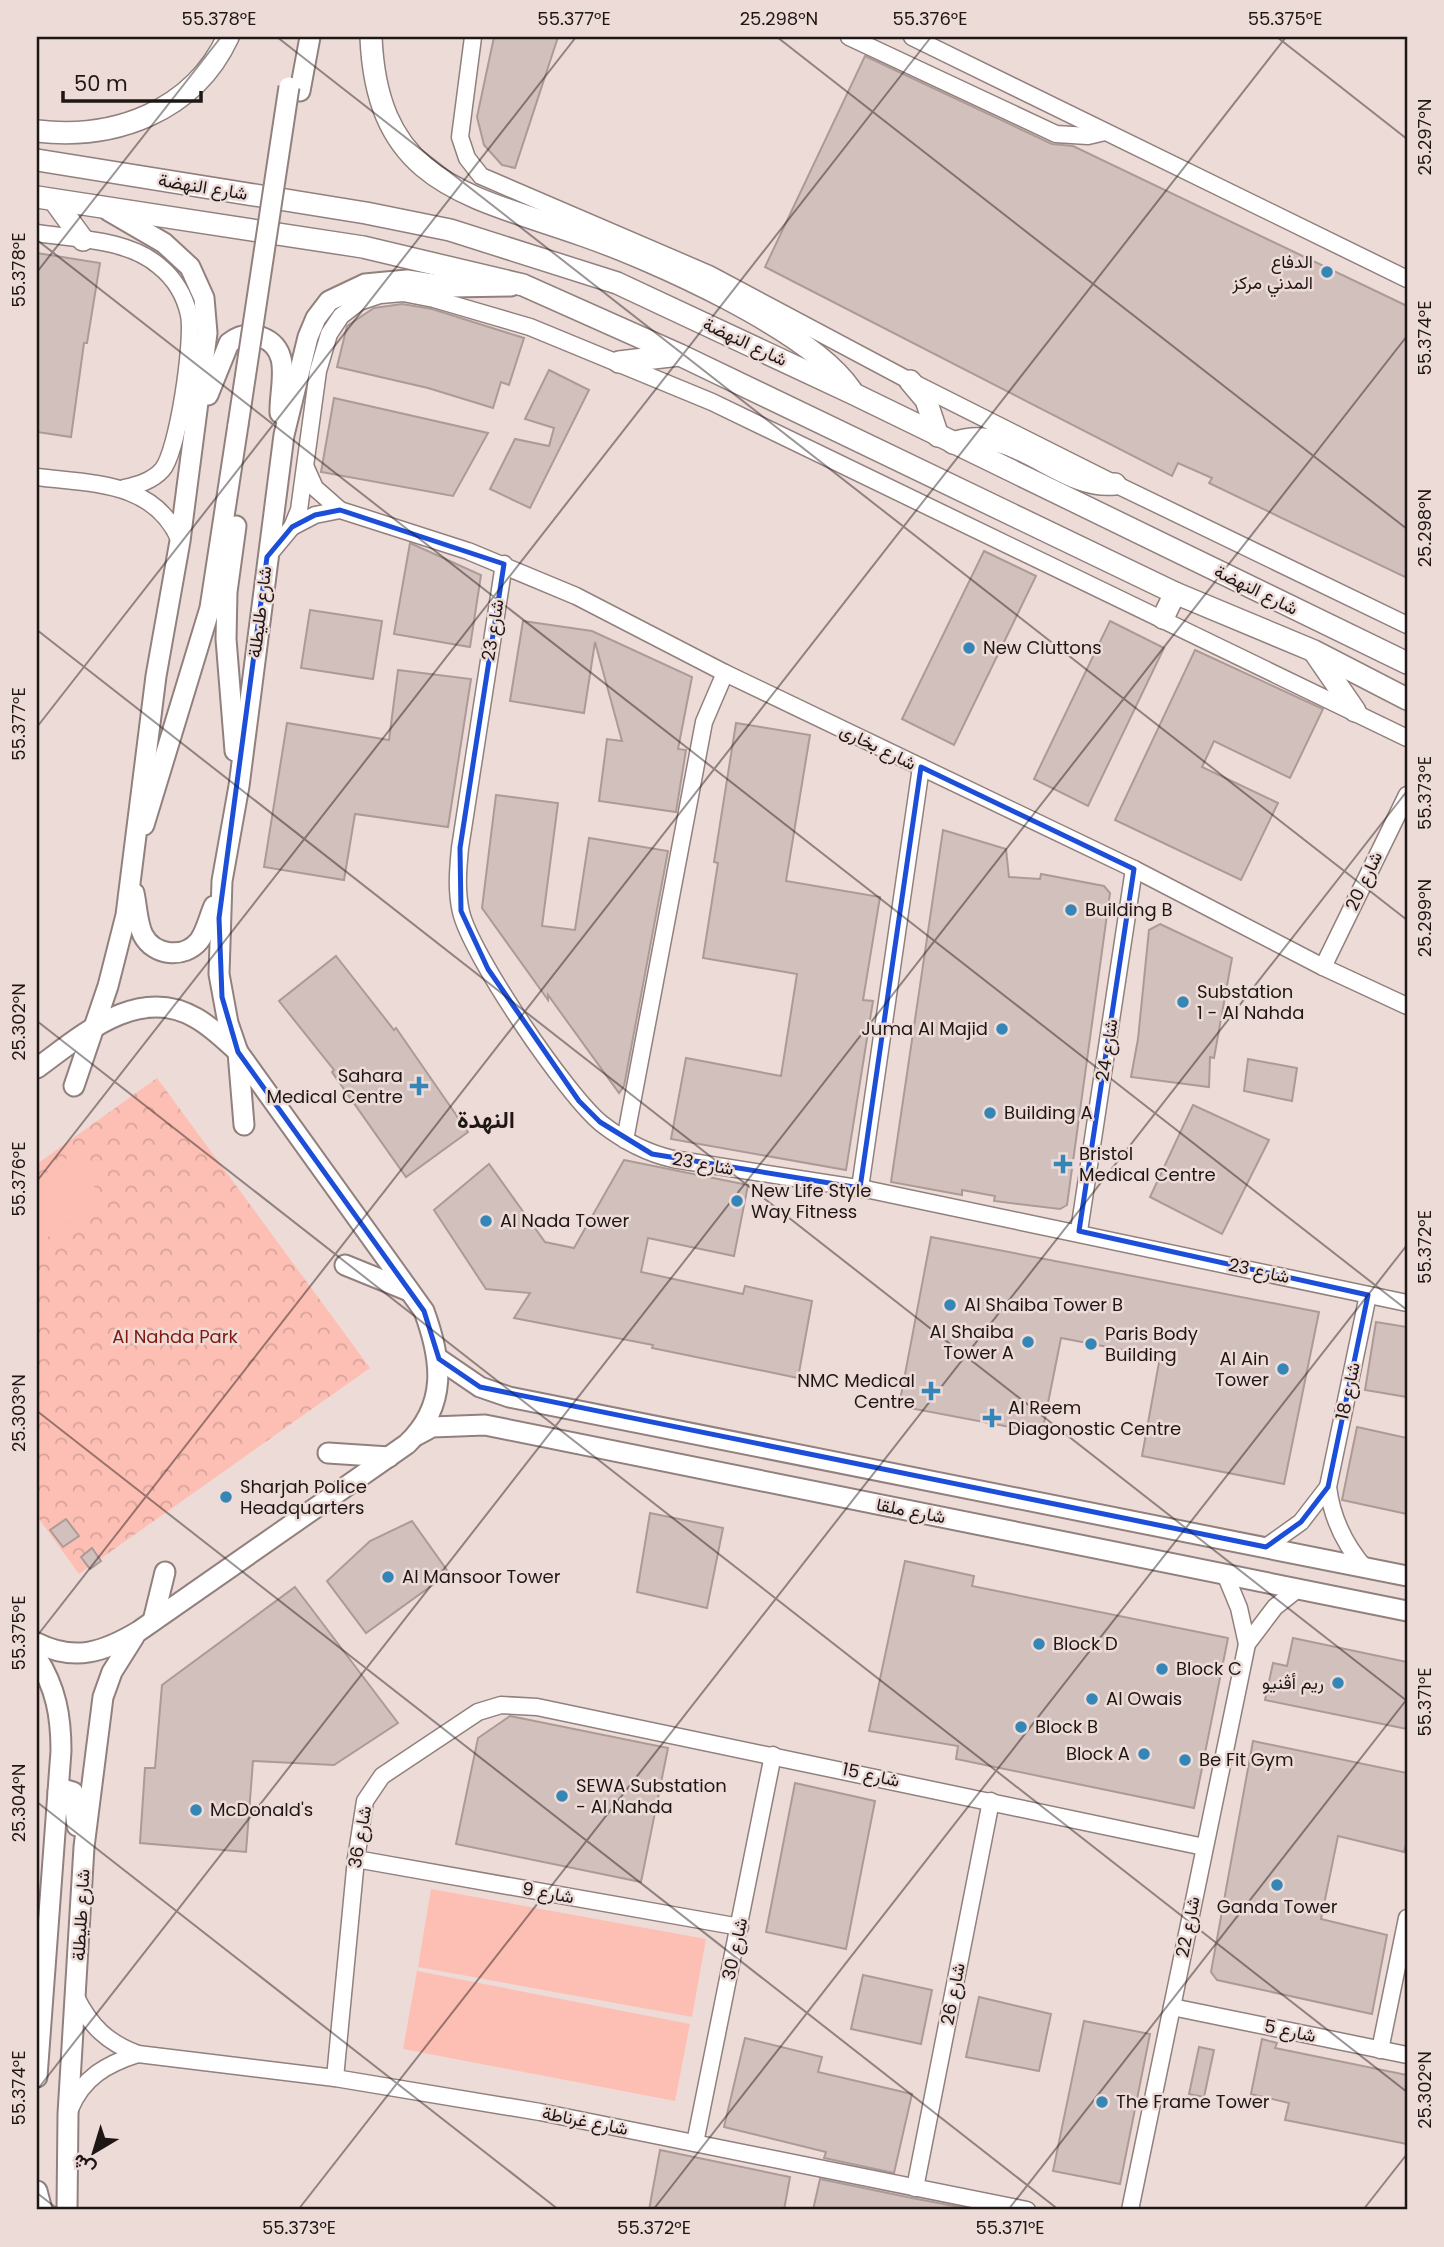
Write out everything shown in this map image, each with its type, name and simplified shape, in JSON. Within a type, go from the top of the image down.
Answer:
[{"type":"main road","points":[[37,131],[105,131],[155,113],[188,91],[211,65],[228,37]]},
{"type":"main road","points":[[371,37],[377,84],[392,125],[413,157],[441,181],[492,207],[583,235],[703,287],[811,351],[836,371],[854,394]]},
{"type":"main road","name":"شارع النهضة","points":[[37,160],[366,213],[450,230],[617,283],[854,394],[1407,663]]},
{"type":"main road","points":[[45,199],[83,240]]},
{"type":"main road","name":"شارع النهضة","points":[[45,199],[363,247],[523,285],[680,355],[1175,593],[1314,652],[1407,699]]},
{"type":"main road","points":[[619,362],[680,355]]},
{"type":"main road","points":[[910,381],[926,400],[945,439],[976,436],[995,439],[1085,479],[1102,485],[1115,484]]},
{"type":"main road","points":[[1163,618],[1175,593]]},
{"type":"main road","points":[[1314,652],[1355,711]]},
{"type":"street","points":[[293,37],[295,89]]},
{"type":"street","points":[[134,839],[149,815],[209,608],[244,427],[295,89],[310,37]]},
{"type":"street","points":[[473,37],[460,137],[467,158],[481,176],[709,274],[910,381],[1115,484],[1407,625]]},
{"type":"street","points":[[849,37],[1056,134],[1088,136],[1105,132]]},
{"type":"street","points":[[912,37],[1407,279]]},
{"type":"street","points":[[74,1086],[118,951],[156,676],[199,411],[207,316],[199,282],[190,267],[171,248],[136,225],[102,208]]},
{"type":"street","points":[[37,233],[130,250],[158,264],[178,287],[189,316],[189,346],[170,459],[150,480],[124,488]]},
{"type":"street","name":"شارع طليطلة","points":[[244,1125],[238,1052],[228,1023],[219,974],[222,881],[239,786],[284,435],[308,337],[316,318],[330,301],[365,284],[386,280],[451,287],[523,285]]},
{"type":"street","points":[[267,556],[292,527],[299,510],[322,351],[341,316],[359,302],[403,293],[434,299],[530,327],[619,362],[785,435],[1407,738]]},
{"type":"street","points":[[199,411],[229,343],[247,335],[258,336],[276,348],[282,358],[280,417],[284,435]]},
{"type":"street","points":[[239,786],[226,655],[226,608],[244,427]]},
{"type":"street","name":"شارع بخارى","points":[[306,468],[315,488],[340,510],[423,534],[503,564],[576,596],[725,673],[1134,869],[1324,967],[1407,1006]]},
{"type":"street","points":[[37,477],[124,488],[145,497],[163,512],[180,541]]},
{"type":"street","points":[[292,527],[315,515],[340,510]]},
{"type":"street","name":"شارع 23","points":[[503,564],[460,848],[457,880],[461,911],[471,941],[482,960],[565,1082],[600,1122],[625,1140],[652,1154],[673,1159],[860,1188],[1079,1231],[1407,1303]]},
{"type":"street","points":[[625,1140],[704,722],[725,673]]},
{"type":"street","points":[[860,1188],[921,767]]},
{"type":"street","name":"شارع 20","points":[[1324,967],[1407,795]]},
{"type":"street","name":"شارع 24","points":[[1079,1231],[1134,869]]},
{"type":"street","points":[[130,878],[142,933],[155,948],[173,953],[183,952],[199,941],[222,881]]},
{"type":"street","points":[[37,1068],[92,1028],[116,1015],[142,1007],[169,1008],[195,1016],[238,1052],[424,1311],[439,1359],[436,1399],[428,1419],[416,1435],[389,1457],[146,1626],[109,1648],[85,1654],[51,1650],[37,1643]]},
{"type":"street","points":[[345,1265],[409,1290]]},
{"type":"street","name":"شارع 18","points":[[1366,1568],[1353,1554],[1335,1522],[1328,1487],[1368,1295]]},
{"type":"street","name":"شارع ملقا","points":[[439,1359],[480,1387],[509,1397],[1407,1576]]},
{"type":"street","name":"شارع ملقا","points":[[416,1435],[432,1427],[485,1425],[1407,1611]]},
{"type":"street","points":[[328,1453],[389,1457]]},
{"type":"street","name":"شارع 18","points":[[1266,1547],[1301,1522],[1328,1487]]},
{"type":"street","points":[[146,1626],[165,1572]]},
{"type":"street","name":"شارع 22","points":[[1224,1574],[1239,1608],[1247,1643]]},
{"type":"street","name":"شارع 22","points":[[1130,2210],[1247,1643],[1265,1618],[1300,1588]]},
{"type":"street","name":"شارع طليطلة","points":[[66,2208],[68,2114],[84,1847],[103,1697],[116,1664],[146,1626]]},
{"type":"street","name":"شارع طليطلة","points":[[37,1658],[54,1689],[59,1707],[61,1751],[39,2001],[37,2077]]},
{"type":"street","name":"شارع 36","points":[[335,2078],[355,1858],[365,1801],[382,1776],[478,1712],[501,1705],[537,1707]]},
{"type":"street","name":"شارع 15","points":[[537,1707],[1204,1847]]},
{"type":"street","name":"شارع 30","points":[[695,2143],[773,1755]]},
{"type":"street","points":[[58,1792],[63,1789],[73,1792],[78,1834],[84,1847]]},
{"type":"street","name":"شارع 26","points":[[915,2188],[991,1801]]},
{"type":"street","name":"شارع 9","points":[[355,1858],[740,1927]]},
{"type":"street","points":[[1381,2050],[1407,1918]]},
{"type":"street","name":"شارع غرناطة","points":[[76,1997],[94,2027],[122,2048],[138,2054],[335,2078],[540,2112],[1027,2210]]},
{"type":"street","name":"شارع 5","points":[[1172,2007],[1407,2055]]},
{"type":"street","name":"شارع غرناطة","points":[[68,2114],[76,2095],[87,2080],[101,2068],[138,2054]]},
{"type":"street","points":[[37,2191],[42,2210]]},
{"type":"highlighted area","points":[[340,510],[504,564],[460,848],[461,911],[488,969],[579,1101],[600,1122],[652,1154],[860,1188],[921,767],[1134,869],[1079,1231],[1368,1295],[1328,1487],[1301,1522],[1266,1547],[480,1387],[439,1359],[424,1311],[238,1052],[222,997],[219,918],[267,557],[292,527],[315,515]]},
{"type":"green space","name":"Al Nahda Park","points":[[157,1078],[370,1368],[79,1574],[37,1516],[37,1164]]},
{"type":"green space","points":[[71,1155],[102,1197],[37,1245],[37,1180]]},
{"type":"green space","points":[[431,1889],[706,1939],[692,2017],[418,1967]]},
{"type":"green space","points":[[417,1971],[690,2024],[675,2101],[403,2049]]},
{"type":"building","points":[[494,37],[558,37],[515,168],[502,165],[484,145],[477,117]]},
{"type":"building","points":[[865,56],[1052,144],[1073,146],[1407,306],[1407,578],[1209,483],[1212,478],[1178,463],[1172,476],[765,267]]},
{"type":"building","points":[[37,253],[100,263],[87,343],[84,343],[71,437],[37,432]]},
{"type":"building","points":[[402,304],[432,309],[524,338],[509,385],[501,382],[493,408],[428,388],[337,367],[347,326],[374,308]]},
{"type":"building","points":[[549,370],[589,390],[530,508],[490,489],[515,439],[549,446],[554,428],[525,419]]},
{"type":"building","points":[[334,398],[488,433],[453,496],[321,472]]},
{"type":"building","points":[[410,543],[481,575],[470,647],[394,634]]},
{"type":"building","name":"New Cluttons","points":[[984,551],[1036,576],[954,745],[902,719]]},
{"type":"building","points":[[310,610],[382,621],[373,679],[301,668]]},
{"type":"building","points":[[523,621],[592,631],[692,677],[678,749],[686,750],[676,812],[599,801],[607,739],[622,741],[595,642],[584,713],[510,701]]},
{"type":"building","points":[[1110,621],[1164,648],[1088,806],[1034,779]]},
{"type":"building","points":[[1195,650],[1323,709],[1290,778],[1214,741],[1202,767],[1278,803],[1241,880],[1115,820]]},
{"type":"building","points":[[398,670],[471,679],[448,827],[355,814],[344,880],[264,867],[287,723],[389,740]]},
{"type":"building","points":[[736,723],[810,735],[786,881],[880,897],[863,1000],[873,1001],[846,1170],[671,1139],[686,1058],[781,1076],[797,974],[703,958],[718,863],[714,862]]},
{"type":"building","points":[[496,795],[558,803],[542,926],[575,930],[589,838],[668,851],[624,1086],[619,1093],[482,908]]},
{"type":"building","name":"Juma Al Majid","points":[[943,830],[1006,849],[1009,877],[1040,879],[1041,874],[1104,886],[1110,893],[1067,1205],[1060,1209],[994,1201],[995,1196],[962,1190],[962,1195],[891,1182]]},
{"type":"building","name":"Substation 1 - Al Nahda","points":[[1160,924],[1232,958],[1214,1058],[1210,1057],[1209,1087],[1131,1077],[1138,1039],[1149,930]]},
{"type":"building","points":[[336,956],[394,1030],[396,1028],[468,1132],[406,1177],[332,1072],[334,1070],[279,1001]]},
{"type":"building","points":[[1248,1059],[1297,1068],[1292,1101],[1244,1091]]},
{"type":"building","points":[[1193,1105],[1269,1140],[1222,1234],[1150,1197]]},
{"type":"building","points":[[624,1160],[748,1185],[734,1256],[648,1238],[641,1272],[743,1294],[745,1286],[812,1301],[798,1378],[652,1348],[653,1345],[514,1318],[530,1293],[486,1289],[434,1210],[489,1164],[545,1242],[574,1248]]},
{"type":"building","points":[[931,1237],[1319,1312],[1284,1484],[1142,1456],[1160,1357],[1061,1338],[1042,1433],[899,1406]]},
{"type":"building","points":[[1376,1322],[1407,1327],[1407,1397],[1365,1390]]},
{"type":"building","points":[[1357,1427],[1407,1438],[1407,1514],[1342,1500]]},
{"type":"building","points":[[650,1513],[723,1528],[707,1608],[637,1592]]},
{"type":"building","points":[[66,1519],[79,1536],[63,1547],[50,1530]]},
{"type":"building","name":"Al Mansoor Tower","points":[[412,1521],[449,1573],[366,1633],[327,1581],[370,1541]]},
{"type":"building","points":[[92,1548],[101,1561],[90,1569],[81,1557]]},
{"type":"building","name":"Al Owais","points":[[905,1561],[974,1576],[972,1586],[1228,1638],[1194,1808],[956,1759],[958,1746],[869,1731]]},
{"type":"building","points":[[295,1587],[398,1723],[334,1765],[253,1761],[246,1852],[140,1843],[145,1768],[155,1768],[162,1685]]},
{"type":"building","name":"ريم أڤنيو","points":[[1293,1638],[1407,1662],[1407,1729],[1265,1700],[1273,1663],[1287,1666]]},
{"type":"building","name":"SEWA Substation - Al Nahda","points":[[510,1716],[668,1748],[641,1882],[456,1844],[478,1738]]},
{"type":"building","name":"Ganda Tower","points":[[1253,1741],[1407,1773],[1407,1840],[1404,1852],[1338,1836],[1321,1919],[1387,1935],[1372,2014],[1217,1980],[1211,1972]]},
{"type":"building","points":[[795,1783],[875,1801],[846,1949],[766,1932]]},
{"type":"building","points":[[863,1975],[932,1990],[921,2044],[851,2029]]},
{"type":"building","points":[[979,1997],[1051,2014],[1039,2071],[966,2057]]},
{"type":"building","name":"The Frame Tower","points":[[1084,2021],[1150,2034],[1120,2184],[1053,2171]]},
{"type":"building","points":[[745,2038],[822,2057],[818,2072],[912,2094],[894,2173],[824,2158],[826,2152],[724,2127]]},
{"type":"building","points":[[1262,2039],[1277,2043],[1275,2048],[1407,2075],[1407,2144],[1285,2120],[1289,2103],[1251,2094]]},
{"type":"building","points":[[1199,2047],[1214,2050],[1204,2097],[1189,2094]]},
{"type":"building","points":[[660,2150],[790,2177],[784,2210],[649,2210]]},
{"type":"building","points":[[820,2179],[912,2198],[975,2210],[813,2210]]},
{"type":"place","name":"الدفاع المدني مركز","points":[[1327,272]]},
{"type":"place","name":"New Cluttons","points":[[969,648]]},
{"type":"place","name":"Building B","points":[[1071,910]]},
{"type":"place","name":"Substation 1 - Al Nahda","points":[[1183,1002]]},
{"type":"place","name":"Juma Al Majid","points":[[1002,1029]]},
{"type":"place","name":"Sahara Medical Centre","points":[[419,1086]]},
{"type":"place","name":"Building A","points":[[990,1113]]},
{"type":"place","name":"Bristol Medical Centre","points":[[1063,1164]]},
{"type":"place","name":"New Life Style Way Fitness","points":[[737,1201]]},
{"type":"place","name":"Al Nada Tower","points":[[486,1221]]},
{"type":"place","name":"Al Shaiba Tower B","points":[[950,1305]]},
{"type":"place","name":"Al Shaiba Tower A","points":[[1028,1342]]},
{"type":"place","name":"Paris Body Building","points":[[1091,1344]]},
{"type":"place","name":"Al Ain Tower","points":[[1283,1369]]},
{"type":"place","name":"NMC Medical Centre","points":[[931,1391]]},
{"type":"place","name":"Al Reem Diagonostic Centre","points":[[992,1418]]},
{"type":"place","name":"Sharjah Police Headquarters","points":[[226,1497]]},
{"type":"place","name":"Al Mansoor Tower","points":[[388,1577]]},
{"type":"place","name":"Block D","points":[[1039,1644]]},
{"type":"place","name":"Block C","points":[[1162,1669]]},
{"type":"place","name":"ريم أڤنيو","points":[[1338,1683]]},
{"type":"place","name":"Al Owais","points":[[1092,1699]]},
{"type":"place","name":"Block B","points":[[1021,1727]]},
{"type":"place","name":"Block A","points":[[1144,1754]]},
{"type":"place","name":"Be Fit Gym","points":[[1185,1760]]},
{"type":"place","name":"SEWA Substation - Al Nahda","points":[[562,1796]]},
{"type":"place","name":"McDonald's","points":[[196,1810]]},
{"type":"place","name":"Ganda Tower","points":[[1277,1885]]},
{"type":"place","name":"The Frame Tower","points":[[1102,2102]]},
{"type":"district","name":"النهدة","points":[[486,1120]]}]
